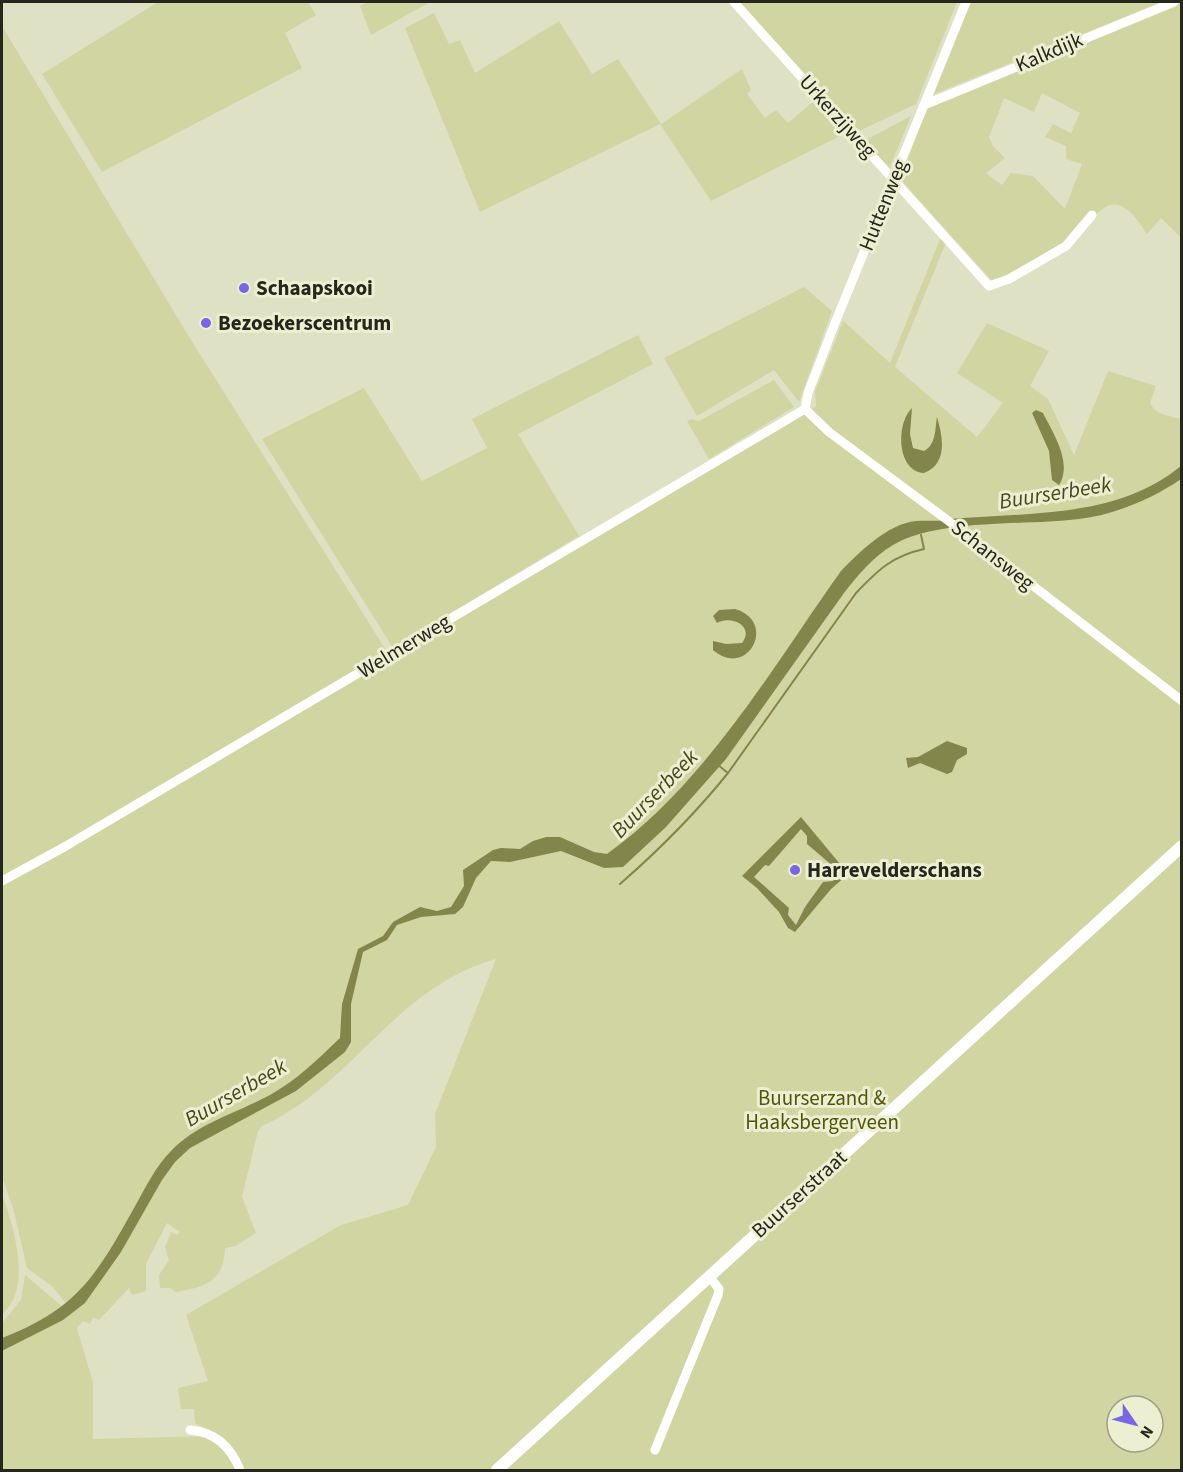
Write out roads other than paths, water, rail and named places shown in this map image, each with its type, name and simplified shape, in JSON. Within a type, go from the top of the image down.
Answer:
[{"type":"main road","name":"Buurserstraat","points":[[497,1470],[1182,846]]},
{"type":"street","name":"Urkerzijweg","points":[[734,2],[989,286],[1009,279],[1066,246],[1092,215]]},
{"type":"street","name":"Huttenweg","points":[[806,409],[808,393],[966,2]]},
{"type":"street","name":"Kalkdijk","points":[[924,105],[1174,2]]},
{"type":"street","name":"Schansweg","points":[[806,409],[830,432],[962,530],[1182,701]]},
{"type":"street","name":"Welmerweg","points":[[2,881],[66,846],[806,409]]},
{"type":"street","points":[[655,1449],[718,1295],[719,1289],[709,1276]]},
{"type":"street","points":[[190,1431],[213,1435],[222,1442],[240,1470]]},
{"type":"waterway","points":[[728,773],[856,593],[886,565],[924,549],[921,535]]},
{"type":"waterway","points":[[620,884],[676,831],[728,773],[718,765]]},
{"type":"place","name":"Schaapskooi","points":[[244,288]]},
{"type":"place","name":"Bezoekerscentrum","points":[[206,323]]},
{"type":"place","name":"Harrevelderschans","points":[[795,870]]},
{"type":"water label","name":"Buurserbeek","points":[[1055,492]]},
{"type":"water label","name":"Buurserbeek","points":[[654,793]]},
{"type":"water label","name":"Buurserbeek","points":[[235,1092]]},
{"type":"park label","name":"Buurserzand & Haaksbergerveen","points":[[822,1110]]}]
